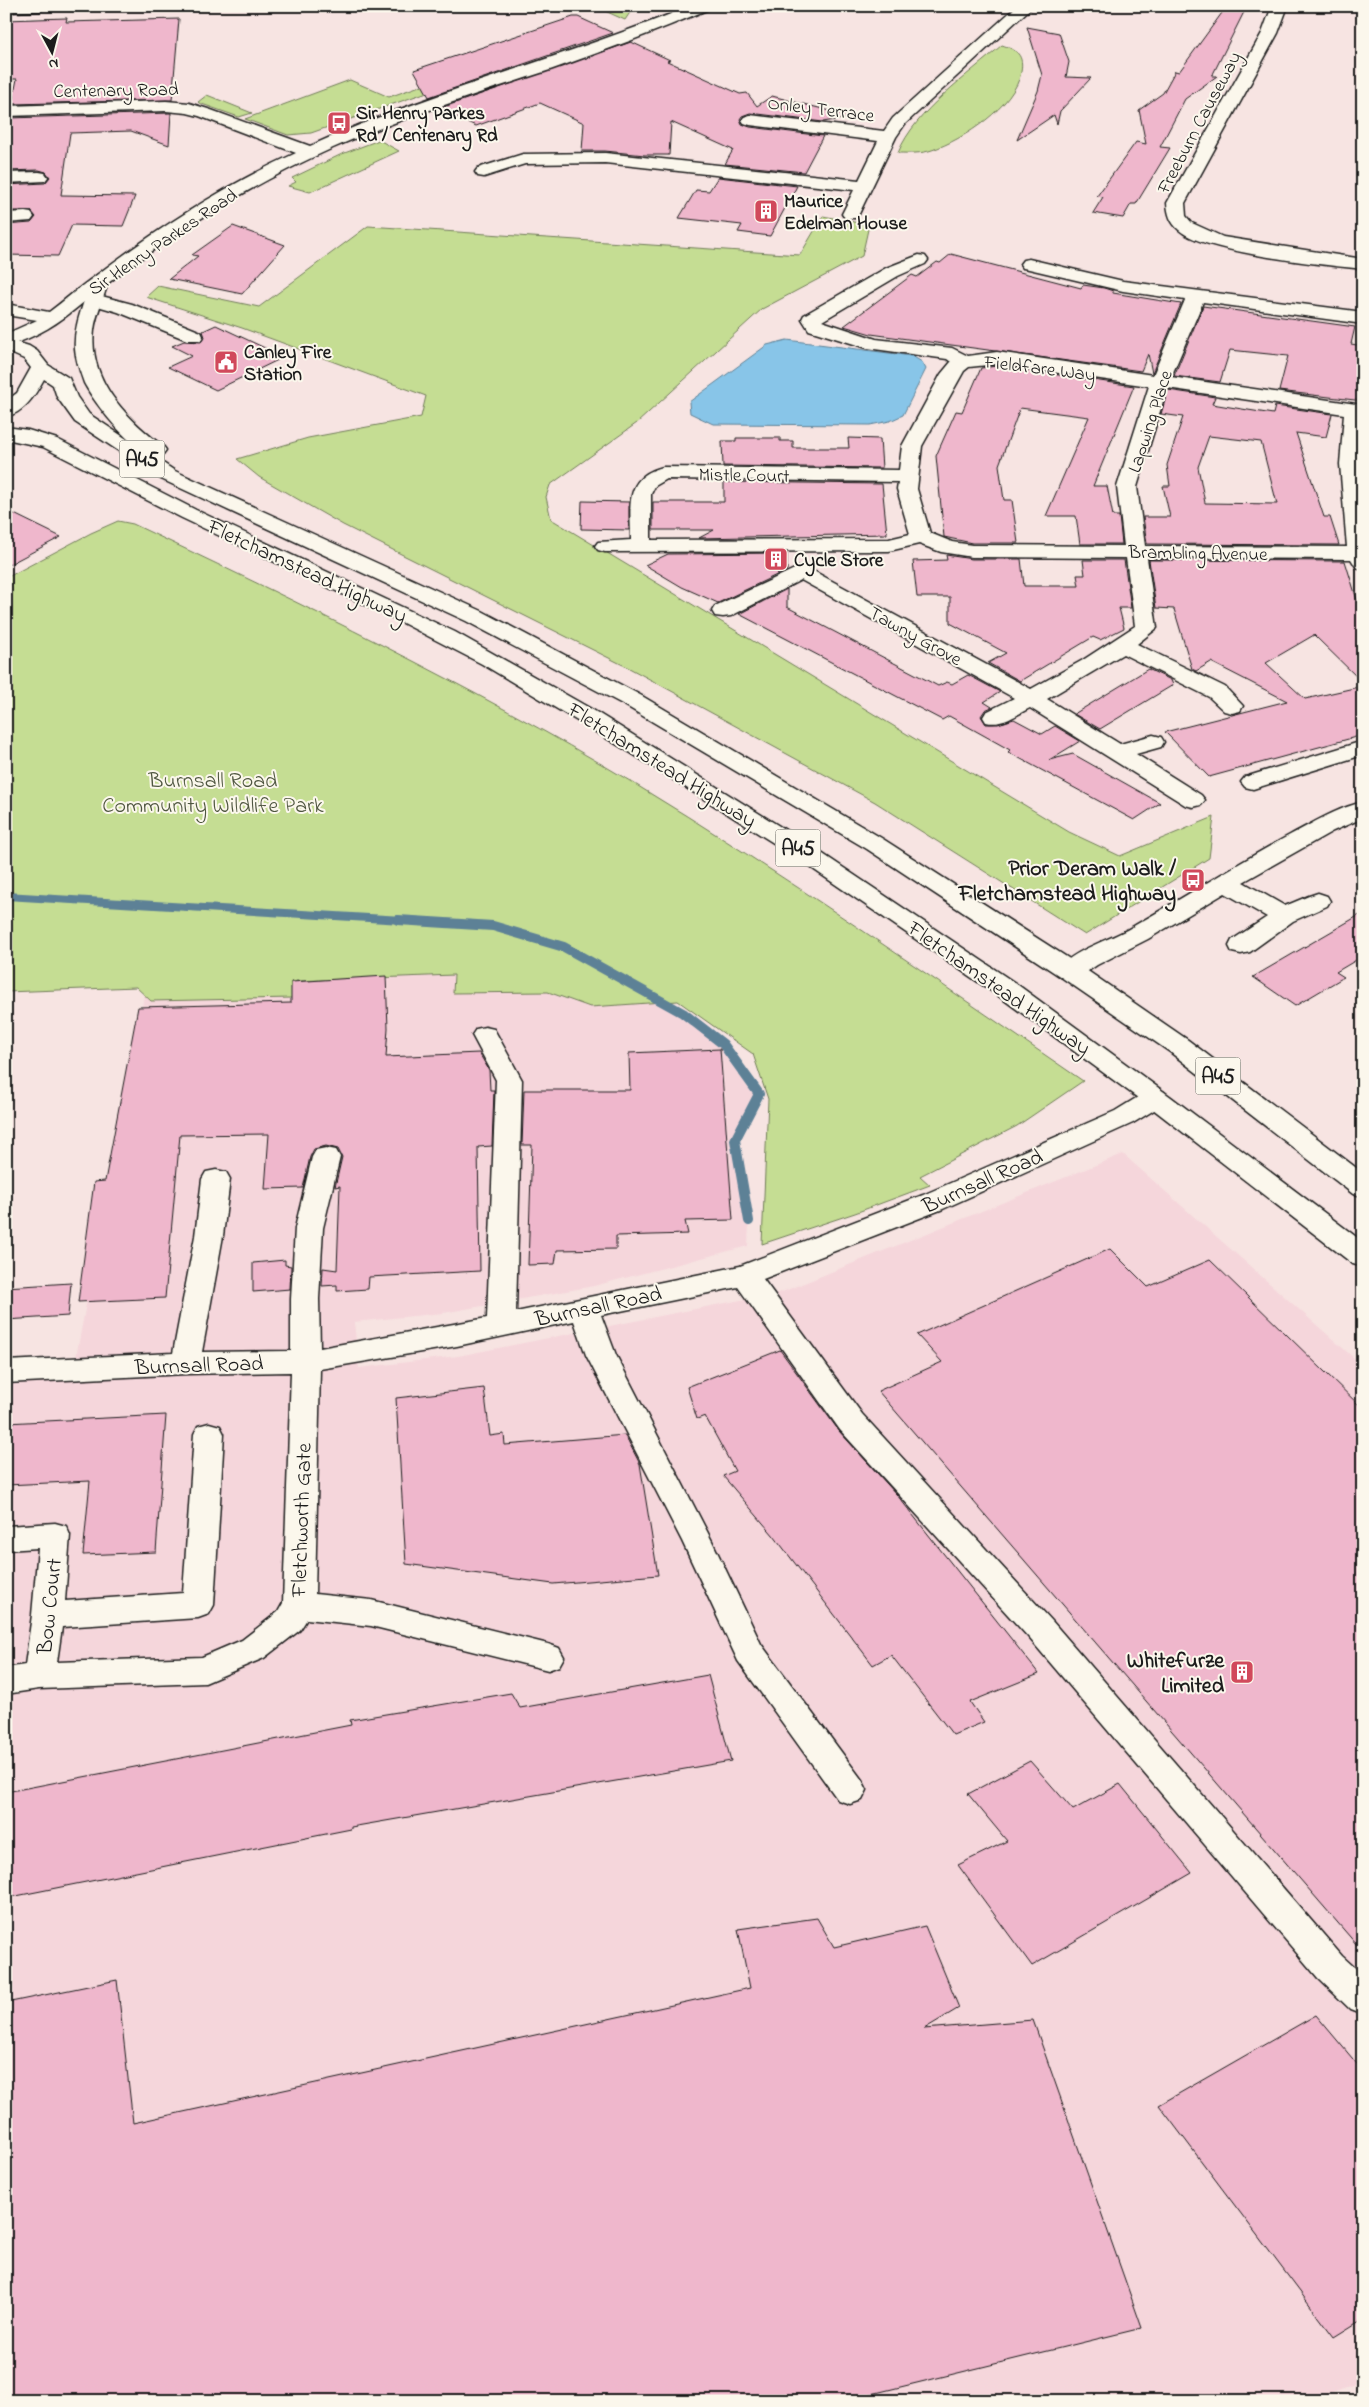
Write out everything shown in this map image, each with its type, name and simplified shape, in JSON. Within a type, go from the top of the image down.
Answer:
[{"type":"main road","points":[[6,7],[40,6]]},
{"type":"main road","name":"Sir Henry Parkes Road","points":[[6,340],[29,332],[52,319],[91,292],[193,214],[248,183],[310,152],[386,120],[640,32],[704,6]]},
{"type":"main road","points":[[851,214],[888,137],[899,122],[1026,6]]},
{"type":"main road","name":"Freeburn Causeway","points":[[1280,6],[1270,33],[1176,203],[1175,212],[1188,229],[1214,240],[1363,264]]},
{"type":"main road","points":[[640,32],[650,11]]},
{"type":"main road","name":"Centenary Road","points":[[6,111],[166,106],[188,108],[310,152]]},
{"type":"main road","name":"Onley Terrace","points":[[750,120],[888,137]]},
{"type":"main road","points":[[484,172],[522,159],[605,158],[863,186]]},
{"type":"main road","points":[[6,178],[39,177]]},
{"type":"main road","points":[[6,218],[25,217]]},
{"type":"main road","points":[[919,260],[892,272],[812,319],[816,326],[874,344],[952,354],[964,362]]},
{"type":"main road","points":[[1029,264],[1123,286],[1363,318]]},
{"type":"main road","points":[[194,336],[91,292],[85,331],[86,351],[90,370],[101,396],[138,438],[194,476],[267,521]]},
{"type":"main road","name":"Lapwing Place","points":[[1135,551],[1128,487],[1159,382],[1196,296]]},
{"type":"main road","points":[[6,309],[52,319]]},
{"type":"main road","name":"Sir Henry Parkes Road","points":[[6,411],[25,396],[39,364],[40,341],[52,319]]},
{"type":"main road","name":"A45","points":[[6,345],[21,348],[39,364]]},
{"type":"main road","name":"Fieldfare Way","points":[[921,537],[907,489],[912,446],[951,374],[964,362],[997,358],[1358,411]]},
{"type":"main road","name":"Fletchamstead Highway","points":[[39,364],[62,382],[67,397],[82,418],[168,475],[361,562],[474,616],[634,700],[875,844],[1070,971],[1179,1046],[1363,1187]]},
{"type":"main road","points":[[1358,411],[1350,464],[1361,556]]},
{"type":"main road","name":"Fletchamstead Highway","points":[[6,433],[40,439],[95,464],[187,513],[404,615],[527,680],[680,773],[826,866],[960,957],[1155,1098],[1363,1257]]},
{"type":"main road","name":"Mistle Court","points":[[641,546],[641,494],[646,483],[663,473],[909,476]]},
{"type":"main road","points":[[605,546],[889,545],[921,537]]},
{"type":"main road","name":"Brambling Avenue","points":[[921,537],[948,548],[972,551],[1135,551],[1361,556]]},
{"type":"main road","points":[[723,611],[801,572],[846,545]]},
{"type":"main road","points":[[994,717],[1032,698],[1122,646],[1146,628],[1135,551]]},
{"type":"main road","name":"Tawny Grove","points":[[801,572],[1032,698],[1193,800]]},
{"type":"main road","points":[[1122,646],[1217,692],[1232,706]]},
{"type":"main road","points":[[1117,752],[1153,742]]},
{"type":"main road","points":[[1262,776],[1363,748]]},
{"type":"main road","points":[[1070,971],[1088,959],[1139,934],[1226,884],[1264,858],[1325,826],[1363,809]]},
{"type":"main road","points":[[1226,884],[1284,916]]},
{"type":"main road","points":[[1241,946],[1284,916],[1318,901]]},
{"type":"main road","points":[[485,1035],[509,1080],[502,1325]]},
{"type":"main road","name":"Burnsall Road","points":[[6,1372],[186,1363],[306,1361],[502,1325],[745,1275],[933,1202],[1124,1117],[1155,1098]]},
{"type":"main road","name":"Fletchworth Gate","points":[[6,1681],[39,1676],[204,1670],[253,1649],[288,1620],[299,1605],[306,1361],[305,1300],[309,1228],[326,1157]]},
{"type":"main road","points":[[186,1363],[209,1236],[216,1179]]},
{"type":"main road","points":[[745,1275],[851,1422],[1042,1630],[1330,1967],[1363,1998]]},
{"type":"main road","points":[[584,1308],[601,1355],[697,1541],[749,1652],[850,1790]]},
{"type":"main road","points":[[48,1614],[198,1605],[209,1434]]},
{"type":"main road","name":"Bow Court","points":[[6,1538],[55,1535],[48,1614],[39,1676]]},
{"type":"main road","points":[[299,1605],[371,1613],[548,1657]]},
{"type":"shaded area","points":[[454,975],[454,993],[548,992],[590,1007],[664,1002],[683,1013],[723,1044],[759,1094],[735,1140],[749,1221],[748,1246],[594,1286],[443,1313],[354,1322],[359,1368],[458,1356],[782,1292],[1123,1154],[1363,1366],[1363,2382],[1310,2401],[6,2401],[6,1372],[74,1368],[145,991],[296,981]]},
{"type":"green space","points":[[594,6],[631,6],[631,11],[625,20]]},
{"type":"green space","points":[[1002,45],[1018,54],[1022,66],[1017,85],[998,109],[972,130],[944,145],[924,152],[898,153],[906,138],[929,108]]},
{"type":"green space","points":[[473,67],[484,72],[311,133],[288,135],[245,119],[350,80],[389,97]]},
{"type":"green space","points":[[207,95],[252,113],[239,117],[198,102]]},
{"type":"green space","points":[[379,140],[399,151],[310,192],[288,186],[296,182],[292,178],[342,154]]},
{"type":"green space","points":[[823,216],[869,225],[862,256],[762,309],[637,423],[550,485],[546,497],[551,519],[1069,832],[1120,856],[1214,817],[1209,858],[1085,935],[875,802],[631,669],[343,525],[259,477],[237,459],[308,438],[421,417],[426,396],[242,328],[146,297],[158,286],[259,307],[368,226],[800,255]]},
{"type":"green space","name":"Burnsall Road Community Wildlife Park","points":[[118,521],[133,524],[385,646],[570,746],[688,817],[802,890],[1083,1081],[1017,1126],[920,1176],[930,1185],[855,1213],[762,1244],[768,1099],[753,1054],[678,1001],[590,1007],[548,992],[453,993],[454,975],[296,981],[292,998],[151,1001],[136,987],[6,992],[6,578],[91,533]]},
{"type":"water","points":[[787,340],[912,356],[922,362],[926,369],[903,415],[890,421],[870,425],[713,424],[690,413],[689,402],[767,345]]},
{"type":"building","points":[[1227,6],[1247,6],[1212,76],[1217,76],[1185,99],[1160,147],[1170,148],[1136,204],[1131,204],[1123,218],[1093,213],[1103,197],[1097,196],[1136,142],[1146,144],[1139,110],[1163,93],[1175,71],[1179,72]]},
{"type":"building","points":[[573,17],[578,17],[613,33],[429,97],[414,70]]},
{"type":"building","points":[[67,18],[66,22],[179,19],[172,100],[12,104],[17,79],[6,79],[6,20]]},
{"type":"building","points":[[1027,27],[1059,33],[1069,62],[1066,77],[1091,78],[1060,111],[1057,124],[1054,115],[1017,140],[1038,91],[1042,75]]},
{"type":"building","points":[[631,42],[670,60],[667,61],[740,94],[747,93],[757,106],[772,96],[854,117],[823,122],[750,113],[742,116],[740,119],[742,124],[750,127],[823,136],[804,172],[725,164],[733,150],[671,122],[669,155],[645,155],[582,151],[584,123],[540,103],[476,126],[438,109]]},
{"type":"building","points":[[171,113],[169,145],[131,131],[70,133],[61,195],[135,196],[123,226],[72,225],[58,256],[6,255],[6,225],[31,223],[36,217],[31,211],[6,211],[6,185],[45,183],[50,177],[46,172],[39,170],[6,171],[6,138],[10,118]]},
{"type":"building","name":"Maurice Edelman House","points":[[718,177],[797,186],[770,236],[738,232],[742,225],[679,218],[696,190],[709,191]]},
{"type":"building","points":[[233,226],[285,245],[242,294],[169,279],[198,256],[192,255]]},
{"type":"building","points":[[951,254],[1081,288],[1083,285],[1104,288],[1113,291],[1113,293],[1181,304],[1152,373],[1148,354],[1141,371],[871,334],[844,326],[912,275],[917,277]]},
{"type":"building","points":[[1203,306],[1355,327],[1351,344],[1363,346],[1363,401],[1279,391],[1288,356],[1230,350],[1220,382],[1174,376]]},
{"type":"building","name":"Canley Fire Station","points":[[216,325],[284,357],[216,390],[168,367],[192,356],[172,346],[184,341],[201,342],[205,337],[203,331]]},
{"type":"building","points":[[997,366],[1134,386],[1093,486],[1107,486],[1113,516],[1119,516],[1122,544],[1080,544],[1076,516],[1046,516],[1089,417],[1020,408],[999,465],[1004,500],[1012,500],[1018,543],[972,543],[944,537],[936,456],[956,411],[962,412],[981,368]]},
{"type":"building","points":[[1168,390],[1215,397],[1212,404],[1273,414],[1275,406],[1332,414],[1326,437],[1296,433],[1324,517],[1330,517],[1339,545],[1147,544],[1143,517],[1170,517],[1163,486],[1170,486],[1167,465],[1183,417],[1161,414]],"holes":[[[1209,436],[1261,442],[1277,504],[1205,503],[1198,467]]]},
{"type":"building","points":[[736,438],[780,438],[780,441],[793,441],[793,448],[849,448],[848,438],[880,439],[882,468],[723,466],[722,441],[736,441]]},
{"type":"building","points":[[724,482],[882,484],[887,534],[699,538],[714,530],[653,530],[653,502],[724,502]]},
{"type":"building","points":[[582,501],[629,502],[629,530],[581,529]]},
{"type":"building","points":[[6,510],[61,537],[6,566]]},
{"type":"building","points":[[787,553],[787,570],[718,603],[682,587],[645,565],[668,554]]},
{"type":"building","points":[[946,555],[972,559],[1021,559],[1024,586],[1079,586],[1077,575],[1085,575],[1083,560],[1124,560],[1131,608],[1119,608],[1124,628],[1100,640],[1093,637],[1020,681],[988,663],[1006,653],[950,623],[950,597],[917,597],[913,561],[947,560]]},
{"type":"building","points":[[1149,560],[1345,561],[1363,619],[1363,683],[1314,635],[1266,663],[1305,699],[1363,686],[1363,735],[1209,777],[1165,732],[1287,701],[1211,662],[1196,671],[1192,669],[1174,609],[1156,608]]},
{"type":"building","points":[[787,589],[787,607],[938,686],[947,682],[952,684],[968,675],[1000,692],[984,702],[992,707],[985,710],[981,716],[986,724],[998,724],[1014,719],[1042,734],[1055,726],[1080,741],[1049,760],[1073,754],[1160,803],[1134,820],[1008,752],[1010,750],[949,716],[942,720],[739,614]]},
{"type":"building","points":[[1148,669],[1171,680],[1173,685],[1100,729],[1074,714]]},
{"type":"building","points":[[1363,913],[1363,956],[1336,972],[1344,977],[1295,1006],[1253,977]]},
{"type":"building","points":[[386,976],[388,1028],[386,1057],[479,1053],[489,1070],[490,1090],[494,1090],[492,1146],[478,1147],[480,1271],[369,1277],[368,1289],[337,1291],[337,1285],[322,1286],[323,1268],[337,1270],[340,1186],[335,1187],[342,1157],[338,1149],[326,1146],[314,1149],[310,1157],[303,1188],[265,1189],[269,1134],[180,1135],[165,1298],[78,1302],[94,1182],[105,1181],[138,1007],[291,1003],[291,982]]},
{"type":"building","points":[[720,1049],[733,1220],[685,1221],[688,1234],[616,1236],[616,1249],[557,1250],[555,1264],[528,1265],[532,1145],[522,1145],[524,1090],[630,1090],[629,1053]]},
{"type":"building","name":"Whitefurze Limited","points":[[1110,1249],[1148,1287],[1210,1260],[1363,1409],[1363,1952],[878,1391],[942,1362],[917,1335]]},
{"type":"building","points":[[285,1260],[285,1265],[291,1266],[290,1289],[253,1292],[253,1263]]},
{"type":"building","points":[[71,1283],[68,1316],[6,1320],[6,1287]]},
{"type":"building","points":[[780,1350],[839,1431],[897,1495],[1039,1674],[970,1702],[984,1722],[953,1735],[891,1655],[873,1665],[774,1536],[723,1476],[735,1471],[705,1416],[697,1419],[687,1387]]},
{"type":"building","points":[[484,1388],[490,1436],[504,1434],[505,1445],[625,1435],[640,1464],[658,1575],[553,1584],[406,1564],[396,1398]]},
{"type":"building","points":[[166,1415],[156,1552],[83,1555],[90,1481],[6,1485],[6,1423]]},
{"type":"building","points":[[708,1675],[731,1761],[351,1827],[351,1829],[6,1898],[6,1792],[351,1725],[350,1720],[511,1693],[520,1708]]},
{"type":"building","points":[[1030,1761],[1073,1810],[1120,1784],[1192,1873],[1032,1966],[958,1865],[1007,1841],[968,1794]]},
{"type":"building","points":[[817,1918],[834,1947],[925,1926],[959,2008],[924,2029],[1033,2020],[1142,2328],[843,2401],[6,2401],[6,2003],[117,1980],[133,2123],[750,1988],[738,1929]]},
{"type":"building","points":[[1316,2015],[1363,2071],[1363,2319],[1334,2337],[1159,2105]]},
{"type":"waterway","points":[[6,896],[419,921]]},
{"type":"waterway","points":[[398,920],[493,926],[564,947],[683,1013],[723,1044],[759,1094],[735,1140],[749,1221]]},
{"type":"place","name":"Sir Henry Parkes Rd / Centenary Rd","points":[[339,123]]},
{"type":"place","name":"Maurice Edelman House","points":[[766,211]]},
{"type":"place","name":"Canley Fire Station","points":[[226,362]]},
{"type":"place","name":"Cycle Store","points":[[776,559]]},
{"type":"place","name":"Prior Deram Walk / Fletchamstead Highway","points":[[1193,880]]},
{"type":"place","name":"Whitefurze Limited","points":[[1242,1672]]}]
